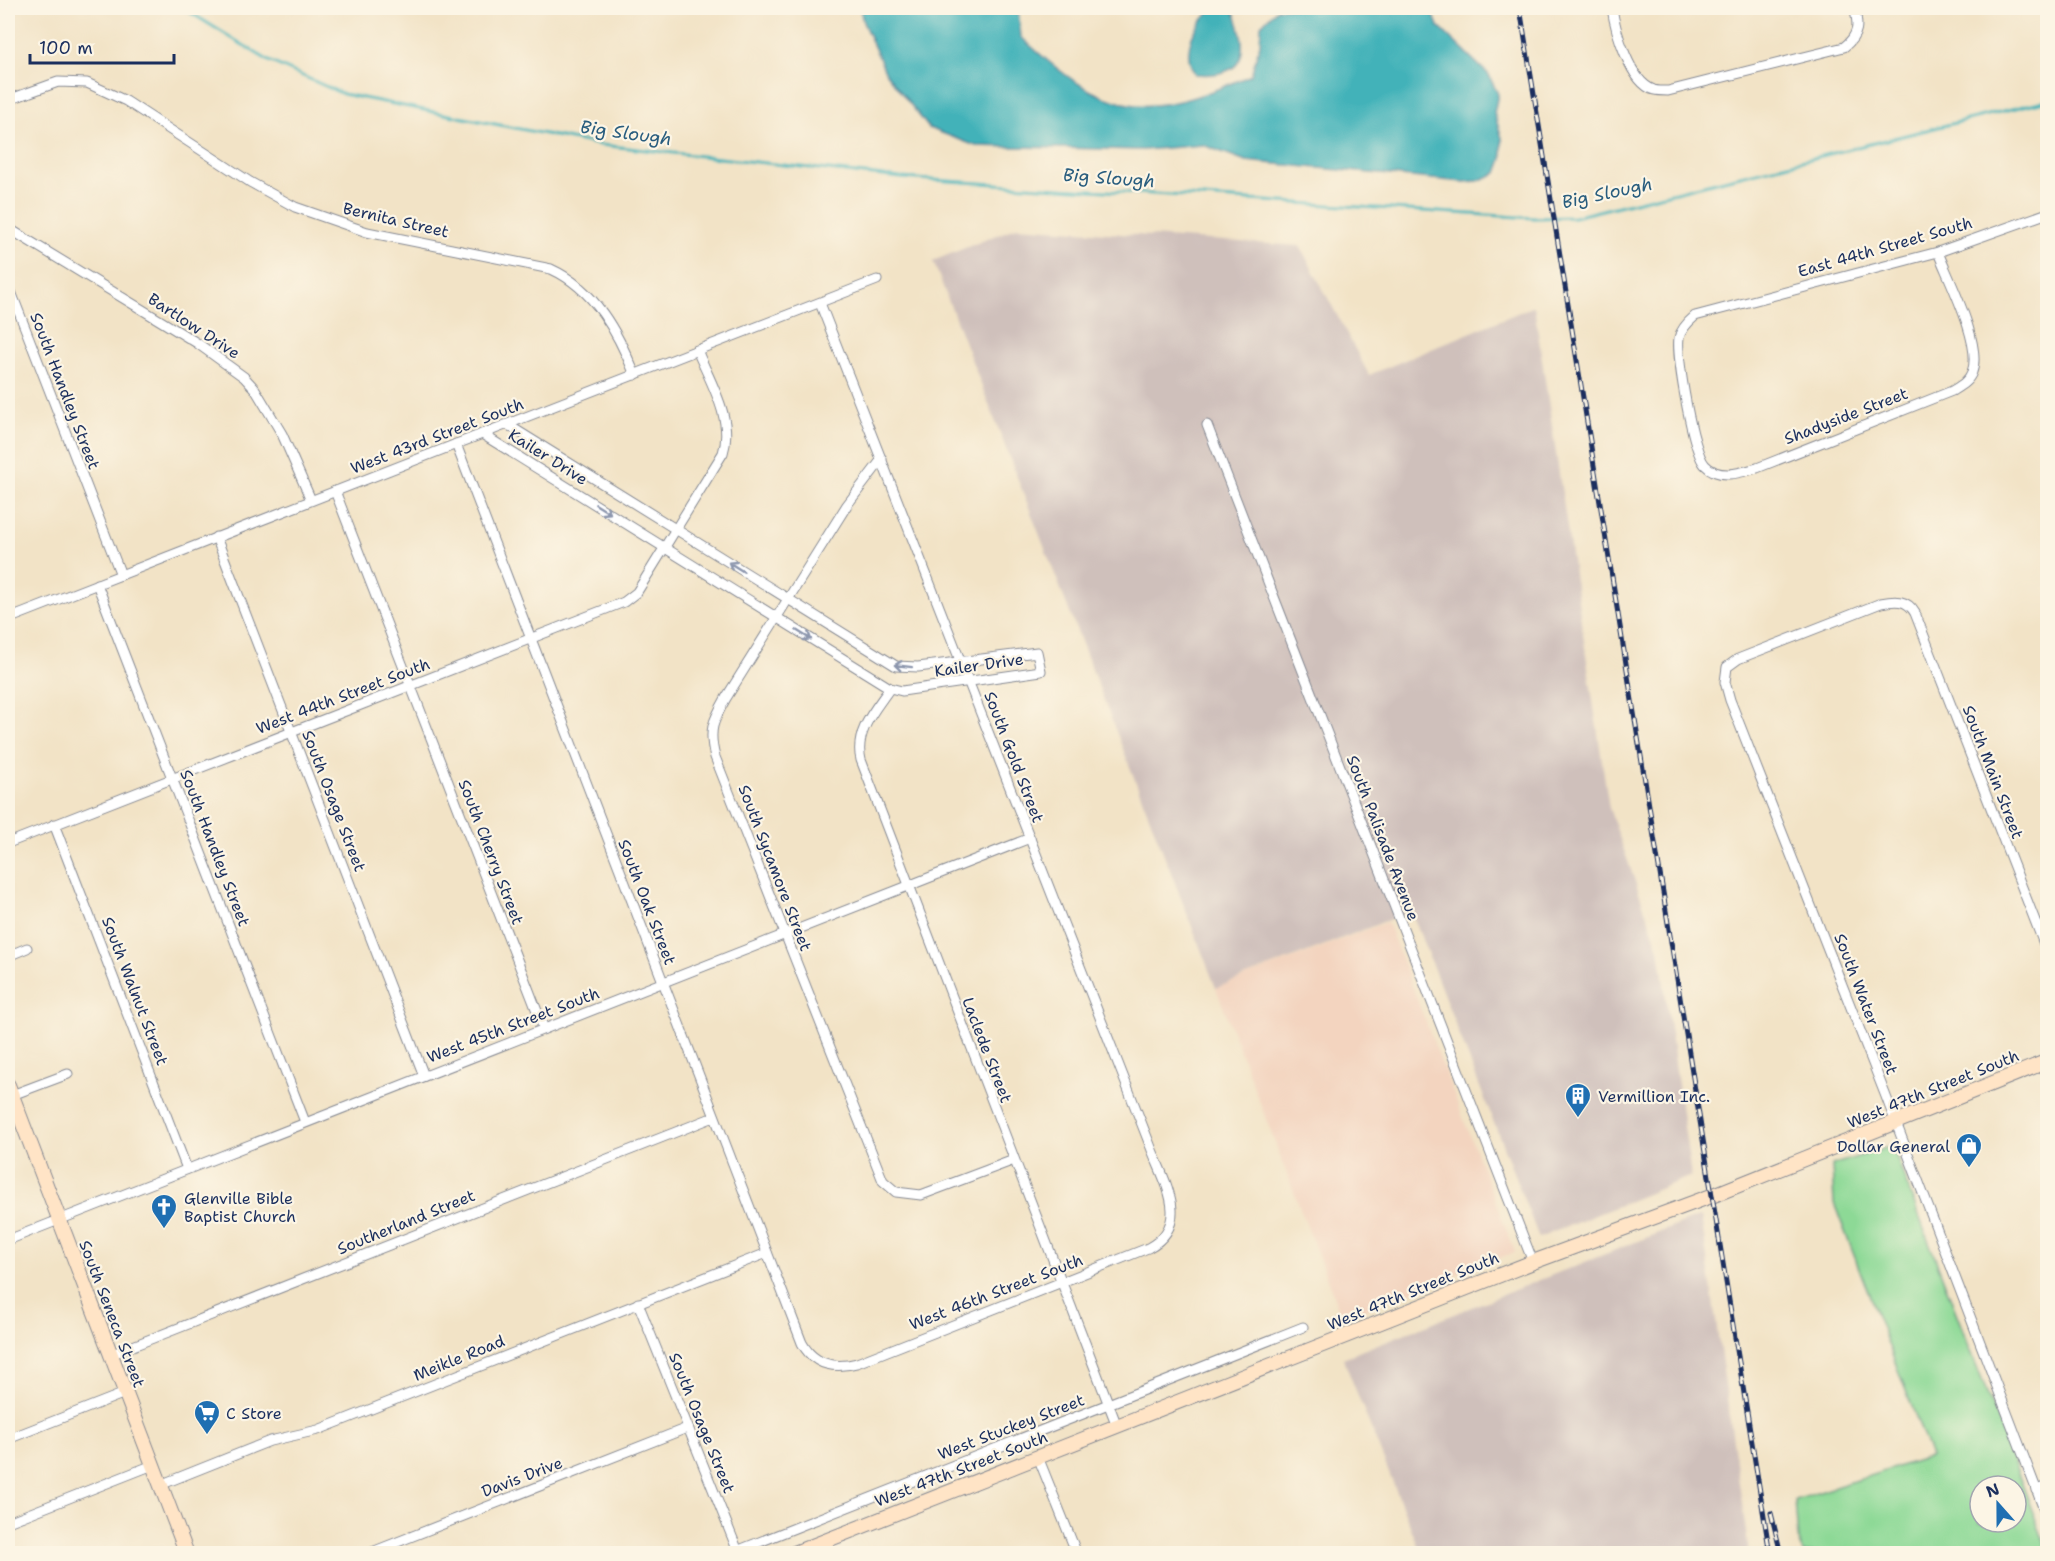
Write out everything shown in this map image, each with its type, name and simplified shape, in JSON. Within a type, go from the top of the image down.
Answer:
[{"type":"street","points":[[1612,8],[1626,56],[1644,84],[1654,90],[1668,91],[1844,47],[1853,40],[1859,26],[1854,8]]},
{"type":"street","name":"Bernita Street","points":[[8,100],[58,82],[78,81],[102,88],[250,182],[295,207],[367,232],[537,264],[565,275],[582,289],[615,331],[634,375]]},
{"type":"street","name":"East 44th Street South","points":[[1727,475],[1705,465],[1696,452],[1679,339],[1688,322],[1695,316],[1728,305],[1938,252],[2048,213]]},
{"type":"street","name":"Bartlow Drive","points":[[8,228],[197,343],[244,377],[276,424],[311,500]]},
{"type":"street","name":"Shadyside Street","points":[[1727,475],[1757,468],[1952,391],[1971,376],[1975,364],[1972,344],[1938,252]]},
{"type":"street","name":"West 43rd Street South","points":[[8,619],[878,280]]},
{"type":"street","name":"South Handley Street","points":[[8,285],[121,575]]},
{"type":"street","name":"South Gold Street","points":[[820,303],[1170,1197],[1171,1224]]},
{"type":"street","points":[[664,547],[723,453],[727,441],[728,430],[723,414],[697,350]]},
{"type":"street","name":"South Palisade Avenue","points":[[1207,425],[1533,1262]]},
{"type":"street","name":"Kailer Drive","points":[[482,434],[890,688],[902,691],[1041,671],[1042,662],[1037,652],[918,667],[896,666],[508,426]]},
{"type":"street","name":"South Oak Street","points":[[456,444],[766,1253],[802,1343],[813,1358],[821,1362]]},
{"type":"street","name":"South Sycamore Street","points":[[882,459],[847,505],[788,600],[716,716],[710,736],[716,757],[880,1177],[888,1187],[904,1195],[921,1195],[1014,1160]]},
{"type":"street","name":"South Cherry Street","points":[[335,490],[544,1029]]},
{"type":"street","name":"South Osage Street","points":[[216,537],[424,1076]]},
{"type":"street","name":"West 44th Street South","points":[[8,843],[624,602],[637,592],[664,547]]},
{"type":"street","name":"South Handley Street","points":[[97,584],[305,1122]]},
{"type":"street","name":"South Main Street","points":[[1727,668],[1738,659],[1881,603],[1897,601],[1907,603],[1915,613],[2048,954]]},
{"type":"street","name":"South Water Street","points":[[1727,668],[1725,682],[1730,700],[2048,1520]]},
{"type":"street","name":"Laclede Street","points":[[890,688],[862,730],[859,753],[908,886],[1117,1426]]},
{"type":"street","name":"South Walnut Street","points":[[54,824],[187,1169]]},
{"type":"street","name":"West 45th Street South","points":[[8,1239],[1030,838]]},
{"type":"street","points":[[8,956],[27,948]]},
{"type":"street","name":"West 47th Street South","points":[[792,1554],[1533,1262],[1714,1196],[2048,1060]]},
{"type":"street","points":[[10,1090],[68,1074]]},
{"type":"street","name":"South Seneca Street","points":[[10,1090],[187,1554]]},
{"type":"street","name":"Southerland Street","points":[[110,1355],[714,1117]]},
{"type":"street","name":"West 46th Street South","points":[[821,1362],[843,1366],[855,1364],[1148,1248],[1159,1242],[1171,1224]]},
{"type":"street","name":"Meikle Road","points":[[160,1485],[270,1441],[318,1430],[766,1253]]},
{"type":"street","name":"South Osage Street","points":[[638,1303],[735,1552]]},
{"type":"street","name":"West Stuckey Street","points":[[735,1552],[1303,1327]]},
{"type":"street","points":[[8,1439],[125,1393]]},
{"type":"street","name":"Davis Drive","points":[[367,1554],[687,1428]]},
{"type":"street","points":[[1038,1456],[1077,1554]]},
{"type":"street","points":[[8,1522],[153,1465]]},
{"type":"street","points":[[2036,1490],[2048,1486]]},
{"type":"shaded area","points":[[1017,227],[1300,246],[1369,375],[1534,306],[1609,808],[1659,949],[1691,1176],[1539,1238],[1411,911],[1216,988],[933,261]]},
{"type":"shaded area","points":[[1387,922],[1515,1252],[1342,1318],[1216,988]]},
{"type":"shaded area","points":[[1701,1216],[1749,1553],[1421,1553],[1343,1358]]},
{"type":"green space","points":[[1892,1146],[2018,1474],[1968,1474],[1968,1534],[2028,1534],[2028,1500],[2047,1553],[1803,1553],[1798,1540],[1795,1500],[1931,1456],[1834,1203],[1832,1165]]},
{"type":"water","points":[[860,8],[1018,8],[1021,37],[1051,64],[1103,97],[1128,104],[1154,105],[1182,101],[1251,75],[1260,44],[1261,25],[1278,8],[1431,8],[1438,26],[1488,74],[1498,94],[1494,113],[1502,138],[1502,159],[1497,173],[1478,181],[1463,182],[1246,161],[1203,145],[1143,150],[976,146],[929,128],[886,73],[863,22]]},
{"type":"water","points":[[1225,8],[1236,8],[1234,12],[1242,40],[1240,60],[1225,72],[1195,74],[1189,57],[1194,33],[1210,11],[1222,11]]},
{"type":"waterway","name":"Big Slough","points":[[183,8],[269,61],[343,94],[601,145],[901,178],[1534,218],[1574,217],[2048,100]]},
{"type":"railway","points":[[1520,8],[1770,1554]]},
{"type":"railway","points":[[1771,1513],[1781,1554]]},
{"type":"place","name":"Vermillion Inc.","points":[[1578,1119]]},
{"type":"place","name":"Dollar General","points":[[1969,1169]]},
{"type":"place","name":"Glenville Bible Baptist Church","points":[[164,1230]]},
{"type":"place","name":"C Store","points":[[207,1436]]}]
